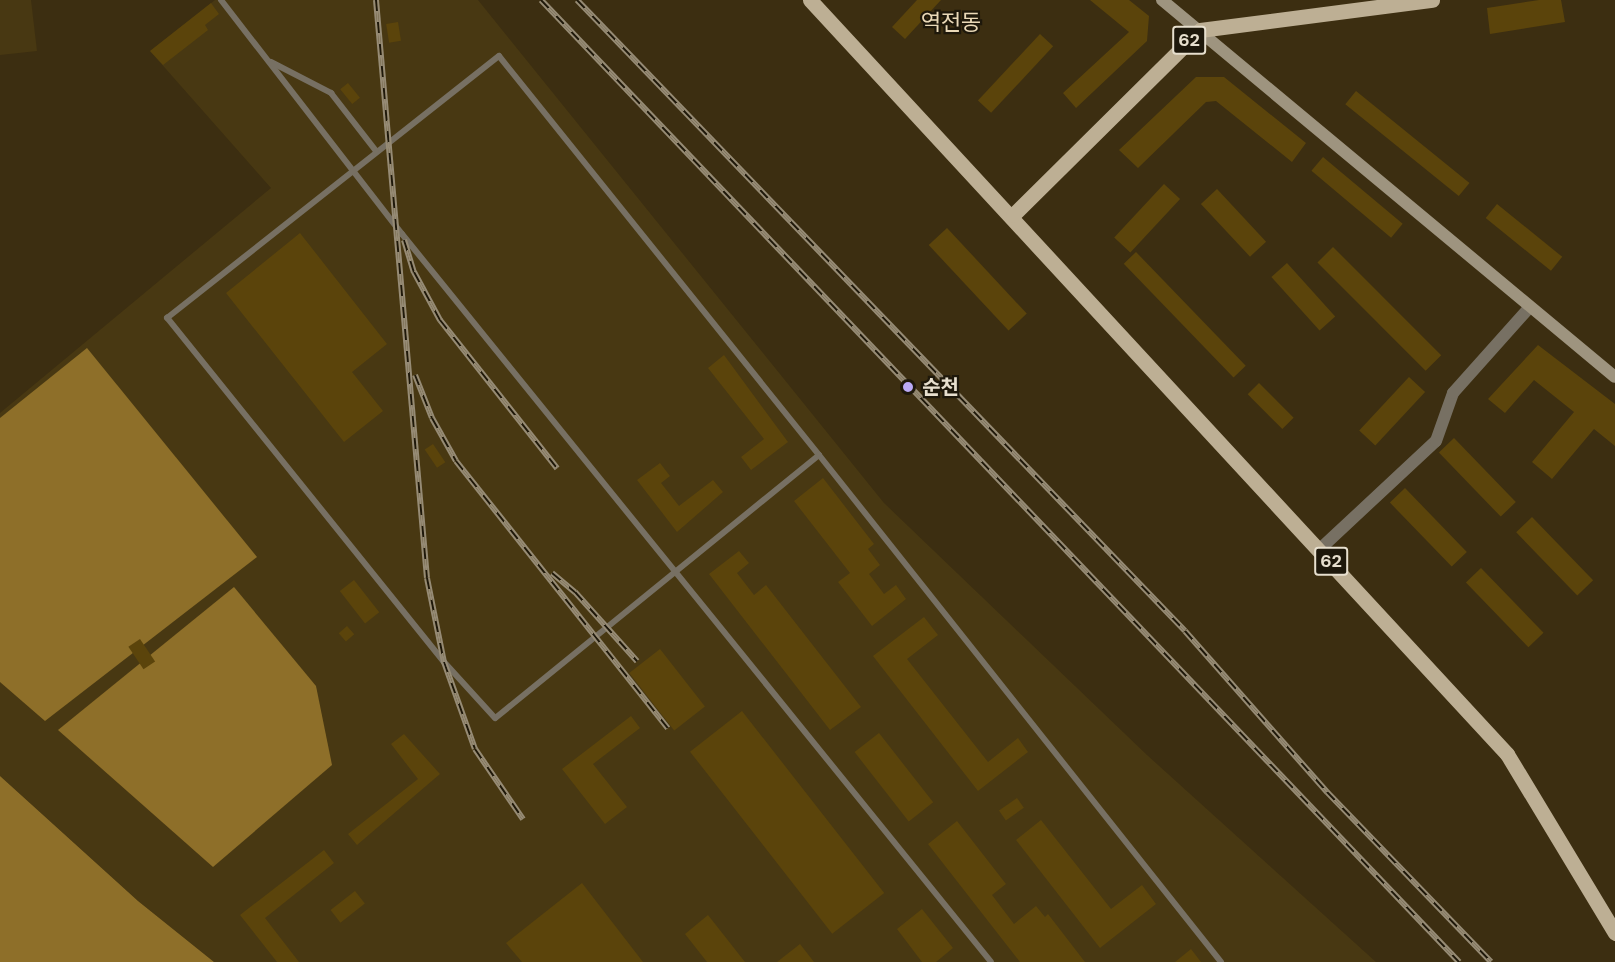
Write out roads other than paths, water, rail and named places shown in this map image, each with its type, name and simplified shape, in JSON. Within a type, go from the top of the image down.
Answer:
[{"type":"main road","points":[[810,0],[1013,215]]},
{"type":"main road","points":[[1162,0],[1615,377]]},
{"type":"main road","name":"62","points":[[1432,0],[1200,30],[1013,215],[1507,754],[1615,933]]},
{"type":"street","points":[[1320,549],[1436,441],[1453,393],[1530,307]]},
{"type":"lane","points":[[221,0],[352,169],[991,962]]},
{"type":"lane","points":[[819,455],[495,718],[444,662],[167,318],[352,169],[499,56],[819,455],[1221,962]]},
{"type":"lane","points":[[267,60],[331,93],[376,151]]},
{"type":"railway","points":[[376,0],[427,578],[444,662],[475,749],[523,819]]},
{"type":"railway","points":[[541,0],[1459,962]]},
{"type":"railway","points":[[577,0],[1185,631],[1327,792],[1491,962]]},
{"type":"railway","points":[[404,240],[414,272],[440,320],[557,468]]},
{"type":"railway","points":[[415,375],[432,418],[456,461],[668,728]]},
{"type":"railway","points":[[552,573],[575,592],[637,661]]},
{"type":"place","name":"순천","points":[[908,387]]},
{"type":"district","name":"역전동","points":[[951,23]]}]
